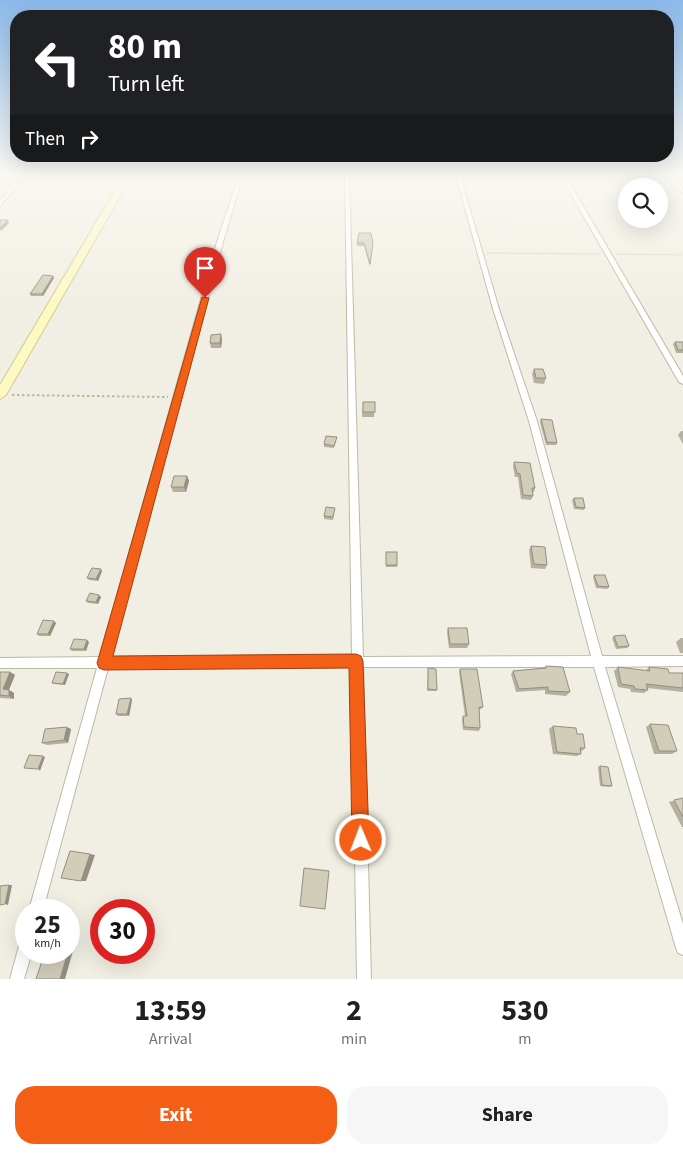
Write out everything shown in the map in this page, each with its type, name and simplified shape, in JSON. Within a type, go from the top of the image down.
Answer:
[{"type":"street","points":[[0,395],[103,218]]},
{"type":"street","points":[[39,899],[229,218]]},
{"type":"street","points":[[348,218],[364,979]]},
{"type":"street","points":[[470,218],[533,421],[598,660],[683,948]]},
{"type":"street","points":[[587,218],[683,382]]},
{"type":"street","points":[[0,663],[683,661]]},
{"type":"street","points":[[17,979],[21,964]]},
{"type":"path","points":[[480,253],[683,255]]},
{"type":"path","points":[[0,395],[179,397]]},
{"type":"building","points":[[0,220],[8,220],[0,228]]},
{"type":"building","points":[[359,233],[371,233],[373,243],[370,264],[364,243],[357,243]]},
{"type":"building","points":[[43,275],[53,276],[42,294],[30,294]]},
{"type":"building","points":[[221,334],[220,343],[210,343],[211,335]]},
{"type":"building","points":[[675,342],[683,342],[683,350],[678,350]]},
{"type":"building","points":[[534,369],[543,369],[546,378],[536,378]]},
{"type":"building","points":[[363,402],[375,402],[375,412],[363,412]]},
{"type":"building","points":[[541,419],[552,420],[557,443],[547,442]]},
{"type":"building","points":[[326,436],[337,437],[334,446],[324,444]]},
{"type":"building","points":[[514,462],[530,463],[535,488],[532,488],[533,496],[523,495],[520,474],[517,473]]},
{"type":"building","points":[[174,476],[187,476],[184,487],[171,487]]},
{"type":"building","points":[[574,498],[583,498],[585,508],[576,507]]},
{"type":"building","points":[[326,507],[335,508],[333,517],[324,516]]},
{"type":"building","points":[[531,546],[545,547],[547,565],[534,564]]},
{"type":"building","points":[[386,552],[397,552],[397,565],[386,565]]},
{"type":"building","points":[[92,568],[101,569],[96,579],[87,578]]},
{"type":"building","points":[[594,575],[605,575],[609,587],[598,586]]},
{"type":"building","points":[[90,593],[99,595],[96,602],[86,601]]},
{"type":"building","points":[[43,620],[54,621],[48,634],[37,634]]},
{"type":"building","points":[[448,628],[467,628],[469,644],[450,644]]},
{"type":"building","points":[[625,635],[629,646],[618,647],[614,636]]},
{"type":"building","points":[[74,639],[87,640],[84,649],[70,649]]},
{"type":"building","points":[[546,666],[563,667],[570,692],[548,691],[548,687],[519,689],[513,671],[546,668]]},
{"type":"building","points":[[618,667],[650,671],[649,667],[668,669],[669,673],[683,673],[683,688],[646,684],[648,690],[635,689],[634,686],[621,684]]},
{"type":"building","points":[[428,668],[436,669],[437,690],[428,689]]},
{"type":"building","points":[[460,669],[477,669],[483,707],[479,707],[480,728],[464,727],[463,716],[467,716]]},
{"type":"building","points":[[0,672],[10,672],[3,689],[9,690],[9,696],[0,695]]},
{"type":"building","points":[[56,672],[67,673],[63,684],[52,683]]},
{"type":"building","points":[[131,698],[127,714],[116,714],[119,699]]},
{"type":"building","points":[[650,724],[668,725],[677,751],[659,751]]},
{"type":"building","points":[[553,726],[576,728],[577,734],[583,734],[585,748],[580,748],[581,754],[557,752]]},
{"type":"building","points":[[67,727],[64,740],[42,743],[45,729]]},
{"type":"building","points":[[29,755],[43,756],[38,769],[24,768]]},
{"type":"building","points":[[600,766],[608,767],[612,786],[602,785]]},
{"type":"building","points":[[683,798],[683,817],[674,800]]},
{"type":"building","points":[[70,851],[90,854],[81,881],[61,878]]},
{"type":"building","points":[[304,868],[329,871],[325,909],[300,906]]},
{"type":"building","points":[[9,885],[5,904],[0,905],[0,886]]},
{"type":"building","points":[[41,964],[64,964],[60,979],[36,979]]},
{"type":"route","points":[[205,298],[104,663],[356,661],[361,840]]}]
